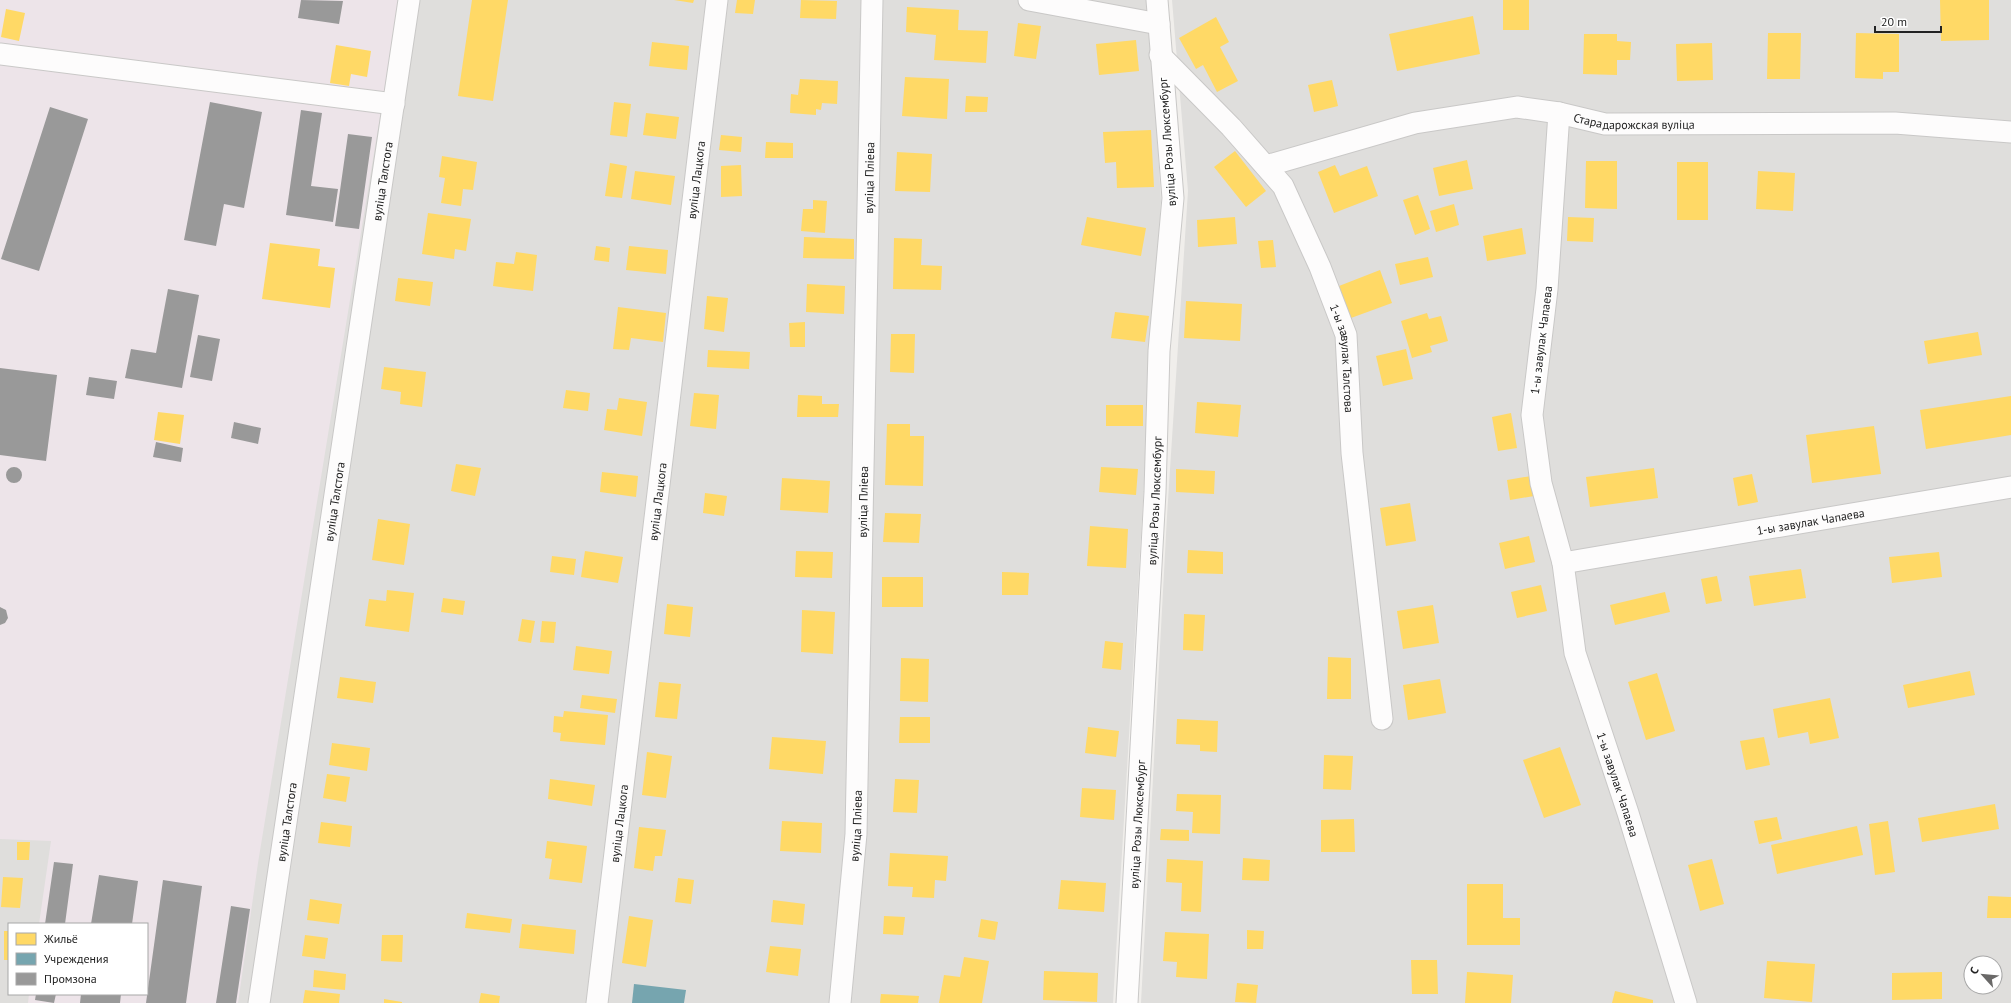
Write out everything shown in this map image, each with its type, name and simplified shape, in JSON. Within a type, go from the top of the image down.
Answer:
[{"type":"street","name":"вуліца Талстога","points":[[259,1003],[409,0]]},
{"type":"street","name":"вуліца Лацкога","points":[[597,1003],[717,0]]},
{"type":"street","name":"вуліца Пліева","points":[[840,1003],[856,834],[872,0]]},
{"type":"street","points":[[1029,0],[1159,24]]},
{"type":"street","name":"вуліца Розы Люксембург","points":[[1127,1003],[1155,492],[1159,351],[1173,198],[1160,55],[1157,0]]},
{"type":"street","points":[[0,54],[394,104]]},
{"type":"street","name":"1-ы завулак Талстова","points":[[1160,55],[1190,84],[1283,186],[1320,267],[1346,335],[1352,453],[1382,719]]},
{"type":"street","name":"Старадарожская вуліца","points":[[1266,166],[1415,123],[1517,107],[1559,113],[1605,124],[1895,123],[2011,132]]},
{"type":"street","name":"1-ы завулак Чапаева","points":[[1559,113],[1547,289],[1532,415],[1541,483],[1563,563],[1575,653],[1628,813],[1686,1003]]},
{"type":"street","name":"1-ы завулак Чапаева","points":[[1563,563],[2011,487]]},
{"type":"shaded area","points":[[0,0],[1149,0],[1161,201],[1113,1003],[0,1003]]},
{"type":"shaded area","points":[[0,0],[399,0],[258,863],[238,1003],[28,1003],[29,995],[148,995],[148,923],[39,923],[51,841],[0,839]]},
{"type":"shaded area","points":[[1172,0],[2011,0],[2011,1003],[1141,1003],[1167,516],[1188,191]]},
{"type":"building: Жильё","points":[[472,0],[508,0],[493,101],[458,96]]},
{"type":"building: Жильё","points":[[674,0],[694,0],[693,3]]},
{"type":"building: Жильё","points":[[737,0],[755,0],[753,14],[735,13]]},
{"type":"building: Жильё","points":[[801,0],[837,1],[836,19],[800,18]]},
{"type":"building: Жильё","points":[[1503,0],[1529,0],[1529,30],[1503,30]]},
{"type":"building: Жильё","points":[[1940,0],[1989,0],[1989,40],[1941,41]]},
{"type":"building: Жильё","points":[[907,7],[959,10],[958,30],[988,31],[986,63],[934,60],[936,35],[906,32]]},
{"type":"building: Жильё","points":[[6,9],[25,13],[19,41],[1,37]]},
{"type":"building: Жильё","points":[[1473,16],[1480,54],[1397,71],[1389,34]]},
{"type":"building: Жильё","points":[[1216,17],[1229,42],[1220,47],[1238,81],[1217,92],[1203,65],[1196,69],[1179,38]]},
{"type":"building: Жильё","points":[[1018,23],[1041,26],[1036,59],[1014,56]]},
{"type":"building: Жильё","points":[[1768,33],[1801,33],[1800,79],[1767,79]]},
{"type":"building: Жильё","points":[[1856,33],[1899,34],[1899,72],[1883,72],[1883,79],[1855,78]]},
{"type":"building: Жильё","points":[[1584,34],[1617,34],[1617,41],[1631,42],[1630,60],[1617,60],[1617,75],[1583,74]]},
{"type":"building: Жильё","points":[[1136,40],[1139,71],[1099,75],[1096,44]]},
{"type":"building: Жильё","points":[[652,42],[689,46],[687,70],[649,66]]},
{"type":"building: Жильё","points":[[1712,43],[1713,80],[1677,81],[1676,44]]},
{"type":"building: Жильё","points":[[336,45],[371,51],[367,77],[351,74],[349,86],[330,83]]},
{"type":"building: Жильё","points":[[905,77],[949,79],[947,119],[902,116]]},
{"type":"building: Жильё","points":[[800,79],[838,81],[837,104],[822,103],[821,110],[816,109],[816,115],[790,113],[791,94],[798,95]]},
{"type":"building: Жильё","points":[[1332,80],[1338,106],[1314,112],[1308,85]]},
{"type":"building: Жильё","points":[[966,96],[988,97],[987,112],[965,112]]},
{"type":"building: Жильё","points":[[614,102],[631,104],[627,137],[610,135]]},
{"type":"building: Жильё","points":[[646,113],[679,117],[676,139],[643,135]]},
{"type":"building: Жильё","points":[[1151,130],[1154,187],[1117,188],[1116,162],[1105,163],[1103,132]]},
{"type":"building: Жильё","points":[[721,135],[742,137],[741,152],[719,150]]},
{"type":"building: Жильё","points":[[766,142],[793,143],[793,158],[765,158]]},
{"type":"building: Жильё","points":[[1235,151],[1266,191],[1246,207],[1214,167]]},
{"type":"building: Жильё","points":[[897,152],[932,154],[930,192],[895,191]]},
{"type":"building: Жильё","points":[[442,156],[477,162],[473,190],[463,189],[461,206],[441,203],[445,178],[439,177]]},
{"type":"building: Жильё","points":[[1467,160],[1473,189],[1439,196],[1433,168]]},
{"type":"building: Жильё","points":[[1586,161],[1617,161],[1617,209],[1585,208]]},
{"type":"building: Жильё","points":[[1677,162],[1708,162],[1708,220],[1677,220]]},
{"type":"building: Жильё","points":[[610,163],[627,166],[622,198],[605,196]]},
{"type":"building: Жильё","points":[[741,165],[742,196],[721,197],[721,166]]},
{"type":"building: Жильё","points":[[1335,165],[1340,176],[1367,166],[1378,196],[1334,213],[1318,172]]},
{"type":"building: Жильё","points":[[635,171],[675,176],[671,205],[631,199]]},
{"type":"building: Жильё","points":[[1758,171],[1795,173],[1793,211],[1756,209]]},
{"type":"building: Жильё","points":[[1418,195],[1430,229],[1415,235],[1403,200]]},
{"type":"building: Жильё","points":[[813,200],[827,201],[825,233],[801,231],[803,209],[813,209]]},
{"type":"building: Жильё","points":[[1454,204],[1459,225],[1436,232],[1430,211]]},
{"type":"building: Жильё","points":[[428,213],[471,219],[466,251],[455,249],[454,259],[422,254]]},
{"type":"building: Жильё","points":[[1087,217],[1146,228],[1141,256],[1081,245]]},
{"type":"building: Жильё","points":[[1235,217],[1237,244],[1198,247],[1197,220]]},
{"type":"building: Жильё","points":[[1568,217],[1594,218],[1593,242],[1567,241]]},
{"type":"building: Жильё","points":[[1522,228],[1526,254],[1487,261],[1483,236]]},
{"type":"building: Жильё","points":[[804,237],[854,239],[854,259],[803,258]]},
{"type":"building: Жильё","points":[[894,238],[922,239],[921,265],[942,266],[941,290],[893,289]]},
{"type":"building: Жильё","points":[[1273,240],[1276,267],[1261,268],[1258,241]]},
{"type":"building: Жильё","points":[[270,243],[320,249],[318,266],[335,268],[330,308],[262,299]]},
{"type":"building: Жильё","points":[[596,246],[610,248],[609,262],[594,260]]},
{"type":"building: Жильё","points":[[629,246],[668,250],[666,274],[626,270]]},
{"type":"building: Жильё","points":[[516,252],[537,255],[533,291],[493,286],[496,262],[514,264]]},
{"type":"building: Жильё","points":[[1428,257],[1433,277],[1400,285],[1395,264]]},
{"type":"building: Жильё","points":[[1380,270],[1392,303],[1351,318],[1339,286]]},
{"type":"building: Жильё","points":[[398,278],[433,282],[430,306],[395,301]]},
{"type":"building: Жильё","points":[[807,284],[845,286],[844,314],[806,312]]},
{"type":"building: Жильё","points":[[707,296],[728,298],[724,332],[704,329]]},
{"type":"building: Жильё","points":[[1186,301],[1242,304],[1240,341],[1184,338]]},
{"type":"building: Жильё","points":[[618,307],[666,313],[663,342],[631,338],[629,350],[613,349]]},
{"type":"building: Жильё","points":[[1115,312],[1149,316],[1145,342],[1111,338]]},
{"type":"building: Жильё","points":[[1427,313],[1429,319],[1441,316],[1448,341],[1430,346],[1432,352],[1412,358],[1401,321]]},
{"type":"building: Жильё","points":[[805,322],[805,347],[790,347],[789,323]]},
{"type":"building: Жильё","points":[[1978,332],[1982,355],[1928,364],[1924,341]]},
{"type":"building: Жильё","points":[[891,334],[915,334],[914,373],[890,372]]},
{"type":"building: Жильё","points":[[1406,349],[1413,379],[1383,386],[1376,356]]},
{"type":"building: Жильё","points":[[708,350],[750,352],[749,369],[707,367]]},
{"type":"building: Жильё","points":[[384,367],[426,372],[422,407],[400,404],[401,392],[381,389]]},
{"type":"building: Жильё","points":[[566,390],[590,393],[588,411],[563,408]]},
{"type":"building: Жильё","points":[[694,393],[719,395],[716,429],[690,426]]},
{"type":"building: Жильё","points":[[798,395],[822,396],[822,404],[839,404],[838,417],[797,417]]},
{"type":"building: Жильё","points":[[2011,396],[2011,435],[1926,449],[1920,410]]},
{"type":"building: Жильё","points":[[619,398],[647,402],[642,436],[604,430],[607,409],[617,410]]},
{"type":"building: Жильё","points":[[1197,402],[1241,405],[1238,437],[1195,433]]},
{"type":"building: Жильё","points":[[1106,405],[1143,405],[1143,426],[1106,426]]},
{"type":"building: Жильё","points":[[158,412],[184,415],[180,444],[154,440]]},
{"type":"building: Жильё","points":[[1511,413],[1517,448],[1498,451],[1492,417]]},
{"type":"building: Жильё","points":[[887,424],[910,424],[910,436],[924,436],[923,486],[885,485]]},
{"type":"building: Жильё","points":[[1874,426],[1881,474],[1812,483],[1806,435]]},
{"type":"building: Жильё","points":[[456,464],[481,468],[475,496],[451,491]]},
{"type":"building: Жильё","points":[[1101,467],[1138,469],[1136,495],[1099,492]]},
{"type":"building: Жильё","points":[[1654,468],[1658,498],[1590,507],[1586,477]]},
{"type":"building: Жильё","points":[[1176,469],[1215,471],[1214,494],[1176,492]]},
{"type":"building: Жильё","points":[[602,472],[638,476],[636,497],[600,492]]},
{"type":"building: Жильё","points":[[1752,474],[1758,502],[1738,506],[1733,478]]},
{"type":"building: Жильё","points":[[1531,476],[1534,496],[1510,500],[1507,480]]},
{"type":"building: Жильё","points":[[782,478],[830,481],[828,513],[780,510]]},
{"type":"building: Жильё","points":[[705,493],[727,496],[724,516],[703,513]]},
{"type":"building: Жильё","points":[[1410,503],[1416,541],[1386,546],[1380,508]]},
{"type":"building: Жильё","points":[[885,513],[921,514],[919,543],[883,542]]},
{"type":"building: Жильё","points":[[378,519],[410,524],[404,565],[372,560]]},
{"type":"building: Жильё","points":[[1090,526],[1128,529],[1126,568],[1087,566]]},
{"type":"building: Жильё","points":[[1529,536],[1535,562],[1505,569],[1499,543]]},
{"type":"building: Жильё","points":[[1188,550],[1223,552],[1223,574],[1187,573]]},
{"type":"building: Жильё","points":[[585,551],[623,557],[618,583],[581,577]]},
{"type":"building: Жильё","points":[[796,551],[833,552],[832,578],[795,577]]},
{"type":"building: Жильё","points":[[1939,552],[1942,577],[1892,583],[1889,557]]},
{"type":"building: Жильё","points":[[552,556],[576,559],[574,575],[550,572]]},
{"type":"building: Жильё","points":[[1801,569],[1806,598],[1754,606],[1749,576]]},
{"type":"building: Жильё","points":[[1002,572],[1029,573],[1028,595],[1002,595]]},
{"type":"building: Жильё","points":[[1717,576],[1722,601],[1706,604],[1701,579]]},
{"type":"building: Жильё","points":[[882,577],[923,577],[923,607],[882,607]]},
{"type":"building: Жильё","points":[[1541,585],[1547,611],[1517,618],[1511,592]]},
{"type":"building: Жильё","points":[[387,590],[414,593],[409,632],[365,626],[369,599],[386,601]]},
{"type":"building: Жильё","points":[[1665,592],[1670,612],[1615,625],[1610,605]]},
{"type":"building: Жильё","points":[[443,598],[465,601],[463,615],[441,612]]},
{"type":"building: Жильё","points":[[667,604],[693,607],[690,637],[664,634]]},
{"type":"building: Жильё","points":[[1433,605],[1439,643],[1403,649],[1397,611]]},
{"type":"building: Жильё","points":[[802,610],[835,612],[833,654],[801,652]]},
{"type":"building: Жильё","points":[[1184,614],[1205,615],[1203,651],[1183,650]]},
{"type":"building: Жильё","points":[[522,619],[535,621],[531,643],[518,641]]},
{"type":"building: Жильё","points":[[542,621],[556,622],[554,643],[540,642]]},
{"type":"building: Жильё","points":[[1105,641],[1123,643],[1121,670],[1102,668]]},
{"type":"building: Жильё","points":[[576,646],[612,651],[609,674],[573,670]]},
{"type":"building: Жильё","points":[[1328,657],[1351,658],[1351,699],[1327,699]]},
{"type":"building: Жильё","points":[[901,658],[929,659],[928,702],[900,701]]},
{"type":"building: Жильё","points":[[1970,671],[1975,695],[1908,708],[1903,685]]},
{"type":"building: Жильё","points":[[1657,673],[1675,731],[1646,740],[1628,682]]},
{"type":"building: Жильё","points":[[340,677],[376,682],[373,703],[337,698]]},
{"type":"building: Жильё","points":[[1440,679],[1446,713],[1408,720],[1403,685]]},
{"type":"building: Жильё","points":[[659,682],[681,684],[677,719],[655,717]]},
{"type":"building: Жильё","points":[[582,695],[617,699],[615,713],[580,708]]},
{"type":"building: Жильё","points":[[1830,698],[1839,738],[1810,744],[1808,732],[1778,738],[1773,709]]},
{"type":"building: Жильё","points":[[564,711],[608,715],[605,745],[560,741],[561,733],[553,732],[554,716],[563,717]]},
{"type":"building: Жильё","points":[[900,717],[930,717],[930,743],[899,743]]},
{"type":"building: Жильё","points":[[1177,719],[1218,721],[1217,752],[1200,751],[1200,745],[1176,744]]},
{"type":"building: Жильё","points":[[1088,727],[1119,731],[1116,757],[1085,753]]},
{"type":"building: Жильё","points":[[772,737],[826,741],[823,774],[769,769]]},
{"type":"building: Жильё","points":[[1764,737],[1770,765],[1746,770],[1740,741]]},
{"type":"building: Жильё","points":[[332,743],[370,748],[367,771],[329,765]]},
{"type":"building: Жильё","points":[[1560,747],[1581,805],[1544,818],[1523,760]]},
{"type":"building: Жильё","points":[[647,752],[672,756],[666,798],[642,795]]},
{"type":"building: Жильё","points":[[1324,755],[1353,756],[1351,790],[1323,789]]},
{"type":"building: Жильё","points":[[327,774],[350,777],[346,802],[323,798]]},
{"type":"building: Жильё","points":[[550,779],[595,785],[592,806],[548,799]]},
{"type":"building: Жильё","points":[[895,779],[919,780],[917,813],[893,812]]},
{"type":"building: Жильё","points":[[1082,788],[1116,790],[1114,820],[1080,817]]},
{"type":"building: Жильё","points":[[1177,794],[1221,795],[1220,834],[1192,833],[1193,812],[1176,811]]},
{"type":"building: Жильё","points":[[1995,804],[1999,829],[1922,842],[1918,818]]},
{"type":"building: Жильё","points":[[1777,817],[1782,839],[1759,844],[1754,821]]},
{"type":"building: Жильё","points":[[1354,819],[1355,852],[1321,852],[1321,820]]},
{"type":"building: Жильё","points":[[782,821],[822,823],[821,853],[780,851]]},
{"type":"building: Жильё","points":[[1888,821],[1895,872],[1875,875],[1869,824]]},
{"type":"building: Жильё","points":[[321,822],[352,826],[350,847],[318,843]]},
{"type":"building: Жильё","points":[[1857,826],[1863,855],[1777,874],[1771,845]]},
{"type":"building: Жильё","points":[[639,827],[666,830],[662,856],[655,856],[653,871],[634,868]]},
{"type":"building: Жильё","points":[[1161,829],[1189,830],[1189,841],[1160,840]]},
{"type":"building: Жильё","points":[[547,841],[587,846],[582,883],[549,879],[552,859],[545,858]]},
{"type":"building: Жильё","points":[[17,842],[30,842],[29,860],[17,860]]},
{"type":"building: Жильё","points":[[890,853],[948,856],[946,881],[935,880],[934,898],[912,897],[913,887],[888,886]]},
{"type":"building: Жильё","points":[[1243,858],[1270,860],[1269,881],[1242,880]]},
{"type":"building: Жильё","points":[[1167,859],[1203,861],[1201,912],[1181,911],[1182,883],[1166,882]]},
{"type":"building: Жильё","points":[[1712,859],[1724,904],[1700,911],[1688,865]]},
{"type":"building: Жильё","points":[[3,877],[23,878],[20,908],[1,907]]},
{"type":"building: Жильё","points":[[678,878],[694,880],[691,904],[675,902]]},
{"type":"building: Жильё","points":[[1061,880],[1106,883],[1104,912],[1058,909]]},
{"type":"building: Жильё","points":[[1467,884],[1503,884],[1503,918],[1520,918],[1520,945],[1467,945]]},
{"type":"building: Жильё","points":[[1988,896],[2011,897],[2011,918],[1987,918]]},
{"type":"building: Жильё","points":[[310,899],[342,904],[339,924],[307,920]]},
{"type":"building: Жильё","points":[[773,900],[805,904],[803,925],[771,922]]},
{"type":"building: Жильё","points":[[467,913],[512,919],[510,933],[465,928]]},
{"type":"building: Жильё","points":[[629,916],[653,920],[646,967],[622,963]]},
{"type":"building: Жильё","points":[[884,916],[905,917],[903,935],[883,934]]},
{"type":"building: Жильё","points":[[981,919],[998,922],[995,940],[978,937]]},
{"type":"building: Жильё","points":[[522,924],[576,930],[574,954],[519,948]]},
{"type":"building: Жильё","points":[[1247,930],[1264,931],[1263,949],[1247,949]]},
{"type":"building: Жильё","points":[[4,931],[8,931],[8,960],[4,960]]},
{"type":"building: Жильё","points":[[1165,932],[1209,934],[1207,979],[1176,977],[1177,962],[1163,961]]},
{"type":"building: Жильё","points":[[305,935],[328,938],[325,959],[302,956]]},
{"type":"building: Жильё","points":[[382,935],[403,935],[402,962],[381,961]]},
{"type":"building: Жильё","points":[[770,946],[801,949],[798,976],[766,972]]},
{"type":"building: Жильё","points":[[964,957],[989,961],[982,1003],[939,1003],[944,975],[960,977]]},
{"type":"building: Жильё","points":[[1411,960],[1437,960],[1438,994],[1412,994]]},
{"type":"building: Жильё","points":[[1767,961],[1815,964],[1812,1002],[1764,998]]},
{"type":"building: Жильё","points":[[314,970],[346,974],[345,990],[313,987]]},
{"type":"building: Жильё","points":[[1044,971],[1098,973],[1097,1002],[1043,1000]]},
{"type":"building: Жильё","points":[[1467,972],[1513,975],[1511,1003],[1465,1003]]},
{"type":"building: Жильё","points":[[1942,972],[1942,999],[1892,1000],[1892,973]]},
{"type":"building: Жильё","points":[[1237,983],[1258,985],[1256,1003],[1235,1002]]},
{"type":"building: Жильё","points":[[305,990],[340,994],[339,1003],[303,1003]]},
{"type":"building: Жильё","points":[[1615,991],[1653,1000],[1653,1003],[1612,1003]]},
{"type":"building: Жильё","points":[[481,993],[500,996],[499,1003],[479,1003]]},
{"type":"building: Жильё","points":[[881,994],[919,996],[918,1003],[880,1003]]},
{"type":"building: Жильё","points":[[384,999],[402,1002],[402,1003],[384,1003]]},
{"type":"building: Учреждения","points":[[634,984],[686,990],[684,1003],[632,1003]]},
{"type":"building: Промзона","points":[[301,0],[343,1],[339,24],[298,18]]},
{"type":"building: Промзона","points":[[210,102],[262,112],[244,208],[224,204],[216,246],[184,240]]},
{"type":"building: Промзона","points":[[50,107],[88,119],[39,271],[1,259]]},
{"type":"building: Промзона","points":[[301,110],[322,113],[311,186],[338,189],[333,222],[286,215]]},
{"type":"building: Промзона","points":[[348,134],[372,137],[359,229],[335,226]]},
{"type":"building: Промзона","points":[[168,289],[199,295],[182,388],[125,378],[131,349],[156,353]]},
{"type":"building: Промзона","points":[[198,335],[220,339],[212,381],[190,377]]},
{"type":"building: Промзона","points":[[0,368],[57,375],[46,461],[0,455]]},
{"type":"building: Промзона","points":[[89,377],[117,381],[114,399],[86,395]]},
{"type":"building: Промзона","points":[[234,422],[261,428],[258,444],[231,438]]},
{"type":"building: Промзона","points":[[156,442],[183,448],[181,462],[153,457]]},
{"type":"building: Промзона","points":[[11,467],[17,467],[22,472],[20,481],[17,483],[11,483],[6,478],[6,472]]},
{"type":"building: Промзона","points":[[0,607],[6,610],[8,618],[5,623],[0,625]]},
{"type":"building: Промзона","points":[[54,862],[73,864],[65,923],[45,923]]},
{"type":"building: Промзона","points":[[99,875],[138,881],[132,923],[91,923]]},
{"type":"building: Промзона","points":[[163,880],[202,886],[186,1003],[146,1003]]},
{"type":"building: Промзона","points":[[231,906],[250,909],[236,1003],[216,1003]]},
{"type":"building: Промзона","points":[[36,995],[56,995],[54,1003],[35,1000]]},
{"type":"building: Промзона","points":[[81,995],[121,995],[120,1003],[80,1003]]}]
